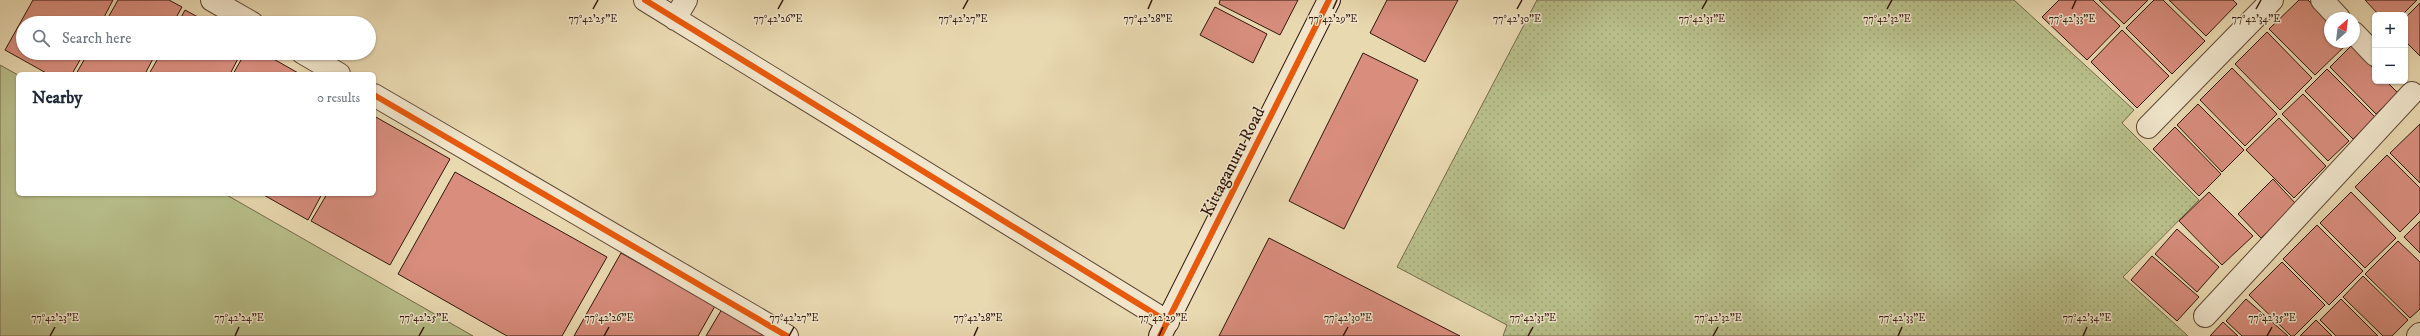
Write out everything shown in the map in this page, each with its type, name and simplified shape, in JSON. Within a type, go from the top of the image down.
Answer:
[{"type":"street","points":[[212,0],[240,16]]},
{"type":"street","points":[[645,0],[1164,329]]},
{"type":"street","points":[[675,19],[686,0]]},
{"type":"street","name":"Kittaganuru Road","points":[[1164,329],[1330,0]]},
{"type":"street","points":[[2148,127],[2272,0]]},
{"type":"street","points":[[2322,0],[2333,12]]},
{"type":"street","points":[[2360,39],[2372,52]]},
{"type":"street","points":[[315,60],[336,72]]},
{"type":"street","points":[[2205,316],[2411,91]]},
{"type":"street","points":[[376,96],[787,336]]},
{"type":"green space","points":[[1537,0],[2014,0],[2134,110],[2122,123],[2199,200],[2123,277],[2188,336],[1503,336],[1507,325],[1397,267]]},
{"type":"green space","points":[[0,65],[16,74],[16,196],[228,196],[473,336],[0,336]]},
{"type":"building","points":[[33,0],[113,0],[105,16],[24,16]]},
{"type":"building","points":[[118,0],[169,0],[182,7],[177,16],[109,16]]},
{"type":"building","points":[[1220,0],[1298,0],[1280,35],[1219,4]]},
{"type":"building","points":[[1387,0],[1458,0],[1425,62],[1370,33]]},
{"type":"building","points":[[2059,0],[2093,0],[2120,26],[2087,60],[2042,17]]},
{"type":"building","points":[[2099,0],[2148,0],[2124,24]]},
{"type":"building","points":[[2154,0],[2163,0],[2205,41],[2172,74],[2126,28]]},
{"type":"building","points":[[2169,0],[2233,0],[2237,4],[2206,36]]},
{"type":"building","points":[[2299,0],[2308,0],[2324,17],[2324,48],[2343,48],[2315,75],[2269,29]]},
{"type":"building","points":[[2365,0],[2417,0],[2405,12],[2376,12]]},
{"type":"building","points":[[2420,3],[2420,56],[2408,44],[2408,15]]},
{"type":"building","points":[[1215,7],[1267,34],[1253,63],[1200,35]]},
{"type":"building","points":[[185,10],[196,16],[182,16]]},
{"type":"building","points":[[16,30],[16,56],[5,50]]},
{"type":"building","points":[[2122,30],[2169,76],[2137,108],[2091,62]]},
{"type":"building","points":[[2267,32],[2312,78],[2280,110],[2235,64]]},
{"type":"building","points":[[2349,48],[2353,48],[2372,67],[2372,84],[2389,84],[2398,93],[2376,114],[2330,67]]},
{"type":"building","points":[[1363,53],[1418,80],[1344,229],[1289,201]]},
{"type":"building","points":[[23,60],[80,60],[73,72],[44,72]]},
{"type":"building","points":[[84,60],[152,60],[146,72],[77,72]]},
{"type":"building","points":[[157,60],[237,60],[231,72],[150,72]]},
{"type":"building","points":[[241,60],[275,60],[296,72],[234,72]]},
{"type":"building","points":[[2232,68],[2277,114],[2245,146],[2200,100]]},
{"type":"building","points":[[2327,69],[2375,117],[2353,139],[2305,91]]},
{"type":"building","points":[[2303,94],[2349,141],[2328,161],[2282,114]]},
{"type":"building","points":[[2198,104],[2244,150],[2222,172],[2177,125]]},
{"type":"building","points":[[376,117],[450,159],[390,265],[311,221],[326,196],[376,196]]},
{"type":"building","points":[[2279,118],[2326,166],[2294,198],[2246,150]]},
{"type":"building","points":[[2420,124],[2420,183],[2390,153]]},
{"type":"building","points":[[2175,127],[2221,174],[2199,196],[2153,149]]},
{"type":"building","points":[[2387,155],[2420,188],[2420,212],[2400,232],[2355,187]]},
{"type":"building","points":[[455,172],[607,257],[562,336],[507,336],[398,274]]},
{"type":"building","points":[[2273,179],[2296,204],[2261,238],[2238,214]]},
{"type":"building","points":[[2209,192],[2253,236],[2222,265],[2179,221]]},
{"type":"building","points":[[2351,192],[2396,238],[2365,268],[2320,223]]},
{"type":"building","points":[[266,196],[321,196],[308,220]]},
{"type":"building","points":[[2420,221],[2420,253],[2404,237]]},
{"type":"building","points":[[2317,225],[2363,271],[2329,305],[2283,259]]},
{"type":"building","points":[[2177,229],[2219,267],[2197,292],[2155,254]]},
{"type":"building","points":[[1269,238],[1460,336],[1219,336]]},
{"type":"building","points":[[2398,241],[2420,262],[2420,309],[2410,318],[2365,274]]},
{"type":"building","points":[[621,253],[715,306],[698,336],[574,336]]},
{"type":"building","points":[[2152,256],[2199,297],[2177,321],[2131,280]]},
{"type":"building","points":[[2282,262],[2325,305],[2294,336],[2291,336],[2249,295]]},
{"type":"building","points":[[2363,276],[2408,320],[2392,336],[2383,336],[2343,297]]},
{"type":"building","points":[[2246,299],[2288,336],[2242,336],[2226,321]]},
{"type":"building","points":[[2341,299],[2378,336],[2336,336],[2320,320]]},
{"type":"building","points":[[722,309],[771,336],[706,336]]},
{"type":"building","points":[[2316,320],[2332,336],[2300,336]]},
{"type":"building","points":[[2223,322],[2238,336],[2210,336]]},
{"type":"cycle path","points":[[645,0],[1168,322]]},
{"type":"cycle path","points":[[1160,336],[1329,0]]},
{"type":"cycle path","points":[[376,96],[787,336]]}]
